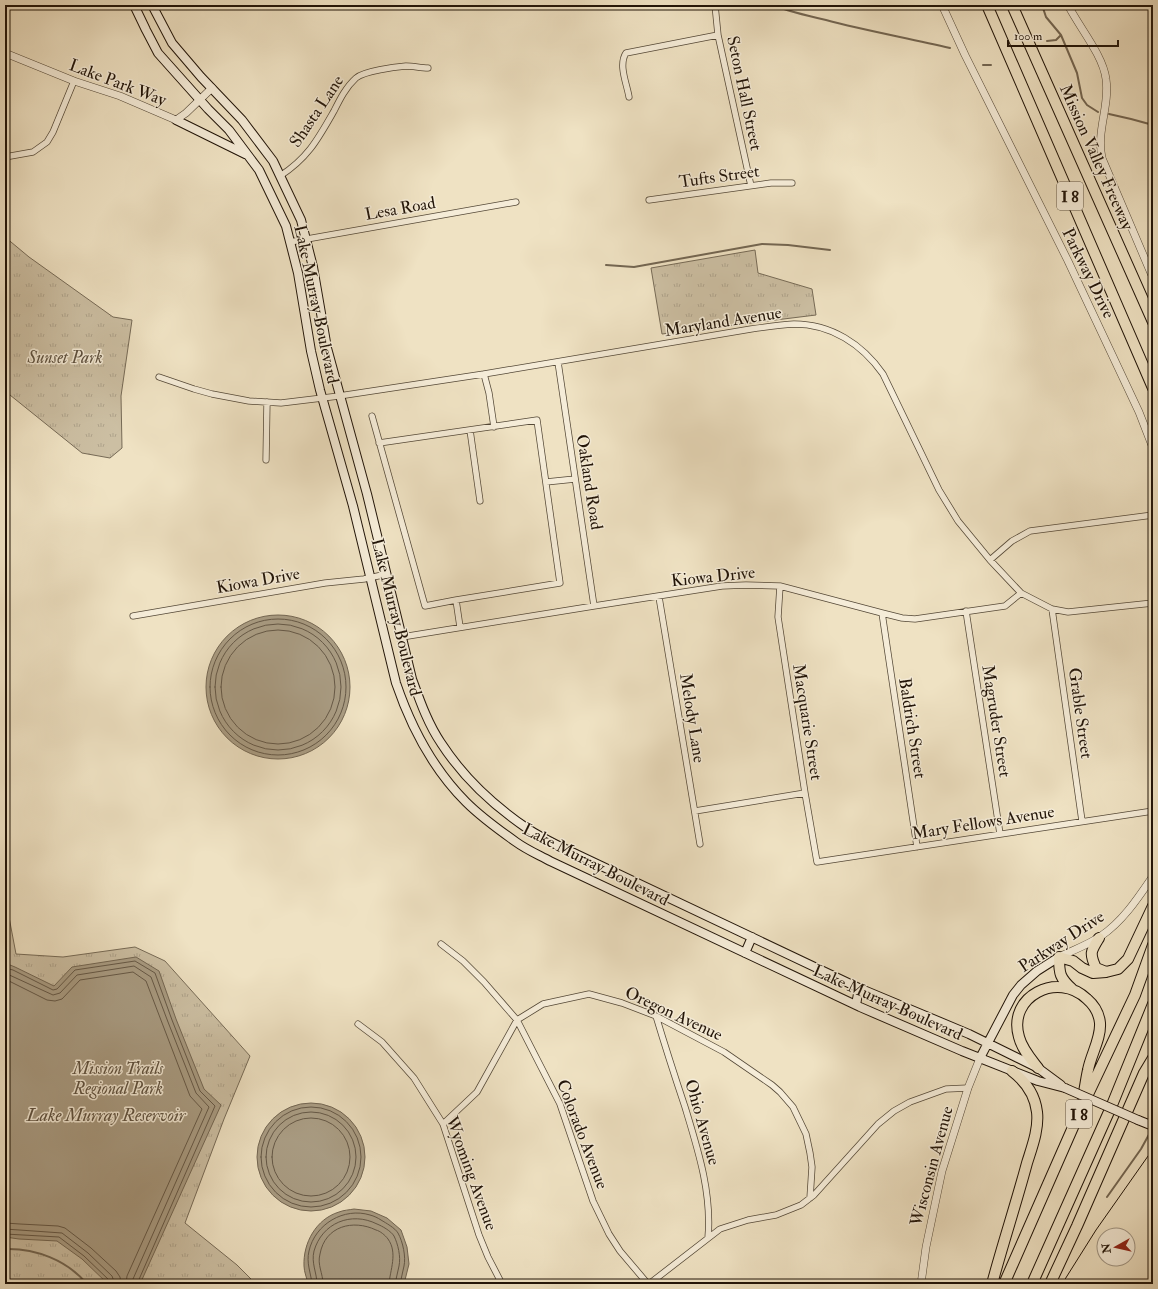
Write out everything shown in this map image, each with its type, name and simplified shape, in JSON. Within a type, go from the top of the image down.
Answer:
[{"type":"highway","name":"I 8","points":[[987,5],[1153,388]]},
{"type":"highway","name":"Mission Valley Freeway","points":[[1012,5],[1153,322]]},
{"type":"highway","points":[[1017,5],[1020,24]]},
{"type":"highway","points":[[1081,1109],[1088,1069],[1099,1035],[1100,1023],[1096,1009],[1092,1003],[1086,997],[1072,989],[1064,981],[1060,973],[1059,957],[1073,961],[1082,968],[1093,972],[1106,972],[1118,969],[1128,959],[1153,906]]},
{"type":"highway","points":[[1099,938],[1093,948],[1091,957],[1096,968],[1106,972]]},
{"type":"highway","name":"I 8","points":[[1004,1284],[1081,1109],[1134,995],[1153,944]]},
{"type":"highway","points":[[1038,1068],[1022,1045],[1019,1038],[1017,1022],[1021,1009],[1028,999],[1039,991],[1053,987],[1072,989]]},
{"type":"highway","name":"I 8","points":[[1032,1284],[1112,1105],[1153,1004]]},
{"type":"highway","points":[[1050,1284],[1144,1073],[1153,1058]]},
{"type":"highway","points":[[992,1284],[1014,1211],[1038,1122],[1035,1102],[1031,1092],[1012,1071]]},
{"type":"main road","name":"Lake Murray Boulevard","points":[[134,5],[158,52],[200,100],[229,130],[259,170],[286,226],[298,273],[311,351],[322,398],[353,506],[396,682],[405,707],[425,750],[447,780],[467,802],[517,843],[550,862],[856,1005],[980,1058],[1038,1081],[1065,1088],[1153,1126]]},
{"type":"main road","name":"Lake Murray Boulevard","points":[[152,5],[172,44],[242,120],[273,161],[301,220],[314,267],[327,348],[367,494],[412,679],[428,719],[440,742],[454,761],[479,789],[528,829],[557,845],[860,988],[969,1034],[1038,1068],[1065,1088]]},
{"type":"main road","points":[[176,120],[248,156]]},
{"type":"main road","points":[[745,953],[752,937]]},
{"type":"main road","name":"Parkway Drive","points":[[980,1058],[1013,995],[1021,985],[1037,971],[1059,957]]},
{"type":"main road","points":[[856,1005],[860,988]]},
{"type":"street","name":"Seton Hall Street","points":[[715,5],[718,34],[752,186]]},
{"type":"street","name":"Parkway Drive","points":[[942,5],[965,55],[1004,130],[1068,261],[1139,412],[1153,448]]},
{"type":"street","points":[[1068,5],[1104,69],[1107,95],[1100,139],[1102,158],[1153,278]]},
{"type":"street","points":[[629,97],[623,66],[623,58],[626,53],[718,34]]},
{"type":"street","name":"Lake Park Way","points":[[5,53],[74,81],[110,92],[176,120],[186,113],[212,88]]},
{"type":"street","name":"Shasta Lane","points":[[280,176],[290,170],[302,159],[316,142],[346,88],[356,77],[395,67],[407,66],[428,68]]},
{"type":"street","points":[[5,158],[32,152],[47,142],[53,132],[74,81]]},
{"type":"street","name":"Tufts Street","points":[[649,200],[770,183],[792,183]]},
{"type":"street","name":"Lesa Road","points":[[290,242],[516,202]]},
{"type":"street","name":"Maryland Avenue","points":[[159,377],[194,390],[230,398],[281,403],[339,396],[484,374],[751,329],[798,324],[814,326],[835,332],[858,346],[877,365],[883,374],[939,490],[958,521],[990,560],[1021,593],[1052,609],[1068,612],[1153,603]]},
{"type":"street","name":"Oakland Road","points":[[558,362],[594,606]]},
{"type":"street","points":[[484,374],[494,427]]},
{"type":"street","points":[[266,460],[267,402]]},
{"type":"street","points":[[372,416],[379,443],[425,606],[560,583],[537,420],[379,443]]},
{"type":"street","points":[[470,430],[480,501]]},
{"type":"street","points":[[546,482],[575,479]]},
{"type":"street","points":[[990,560],[1012,541],[1030,531],[1153,515]]},
{"type":"street","name":"Kiowa Drive","points":[[133,616],[325,583],[387,574]]},
{"type":"street","name":"Kiowa Drive","points":[[402,637],[722,586],[759,584],[780,586],[902,618],[915,619],[1005,606],[1021,593]]},
{"type":"street","name":"Macquarie Street","points":[[780,586],[778,617],[817,862]]},
{"type":"street","name":"Melody Lane","points":[[659,597],[700,844]]},
{"type":"street","points":[[456,600],[460,627]]},
{"type":"street","name":"Grable Street","points":[[1052,609],[1082,821]]},
{"type":"street","name":"Magruder Street","points":[[966,611],[1000,834]]},
{"type":"street","name":"Baldrich Street","points":[[882,613],[918,847]]},
{"type":"street","points":[[695,811],[805,793]]},
{"type":"street","name":"Mary Fellows Avenue","points":[[817,862],[1153,811]]},
{"type":"street","name":"Parkway Drive","points":[[1059,957],[1099,938],[1114,926],[1132,907],[1153,876]]},
{"type":"street","name":"Colorado Avenue","points":[[441,944],[479,976],[517,1020],[560,1104],[593,1201],[609,1234],[620,1251],[648,1284]]},
{"type":"street","name":"Oregon Avenue","points":[[443,1124],[477,1092],[517,1020],[543,1004],[589,994],[622,1003],[656,1016],[724,1052],[772,1085],[787,1099],[801,1120],[809,1143],[812,1167],[810,1198]]},
{"type":"street","name":"Ohio Avenue","points":[[656,1016],[701,1157],[707,1195],[709,1224],[708,1238]]},
{"type":"street","name":"Wyoming Avenue","points":[[358,1024],[382,1042],[414,1078],[443,1124],[479,1235],[488,1257],[502,1284]]},
{"type":"street","name":"Wisconsin Avenue","points":[[921,1284],[926,1247],[942,1171],[968,1088],[980,1058]]},
{"type":"street","points":[[648,1284],[720,1229],[748,1220],[776,1215],[801,1205],[814,1195],[878,1124],[894,1110],[910,1102],[946,1089],[968,1088]]},
{"type":"green space","name":"Sunset Park","points":[[5,237],[29,257],[113,317],[132,320],[121,396],[122,448],[110,458],[82,453],[5,391]]},
{"type":"green space","points":[[755,250],[758,273],[812,289],[816,315],[662,334],[651,268]]},
{"type":"green space","points":[[5,512],[9,531],[5,596]]},
{"type":"green space","name":"Lake Murray Reservoir","points":[[5,896],[16,954],[63,957],[135,947],[165,961],[250,1056],[224,1119],[185,1223],[237,1265],[256,1284],[5,1284]]},
{"type":"water","points":[[278,615],[299,618],[312,624],[324,631],[334,641],[347,666],[350,687],[347,708],[341,721],[334,733],[324,743],[299,756],[278,759],[257,756],[244,750],[232,743],[222,733],[209,708],[206,687],[209,666],[215,653],[222,641],[232,631],[257,618]]},
{"type":"water","name":"Lake Murray Reservoir","points":[[136,957],[159,971],[176,1019],[204,1089],[221,1105],[140,1284],[108,1284],[82,1259],[57,1241],[5,1237],[5,963],[54,986],[72,967]]},
{"type":"water","points":[[311,1103],[332,1107],[349,1119],[361,1136],[365,1157],[361,1178],[349,1195],[332,1207],[311,1211],[290,1207],[273,1195],[261,1178],[257,1157],[261,1136],[273,1119],[290,1107]]},
{"type":"water","points":[[354,1209],[371,1211],[387,1218],[401,1230],[407,1247],[409,1264],[404,1284],[308,1284],[304,1268],[304,1257],[312,1233],[331,1215],[341,1211]]},
{"type":"waterway","points":[[773,5],[786,10],[857,28],[950,48]]},
{"type":"waterway","points":[[1042,5],[1046,17],[1061,35],[1077,73],[1082,98],[1087,105],[1098,112]]},
{"type":"waterway","points":[[1047,41],[1056,40],[1061,35]]},
{"type":"waterway","points":[[983,65],[991,65]]},
{"type":"waterway","points":[[1109,114],[1153,125]]},
{"type":"waterway","points":[[606,265],[634,267],[762,244],[788,245],[830,250]]},
{"type":"waterway","points":[[1107,1197],[1141,1149],[1152,1129]]},
{"type":"waterway","points":[[5,1249],[28,1251],[50,1257],[70,1268],[87,1284]]},
{"type":"tram line","points":[[1062,1284],[1096,1230],[1153,1149]]},
{"type":"park label","name":"Mission Trails Regional Park","points":[[118,1078]]}]
